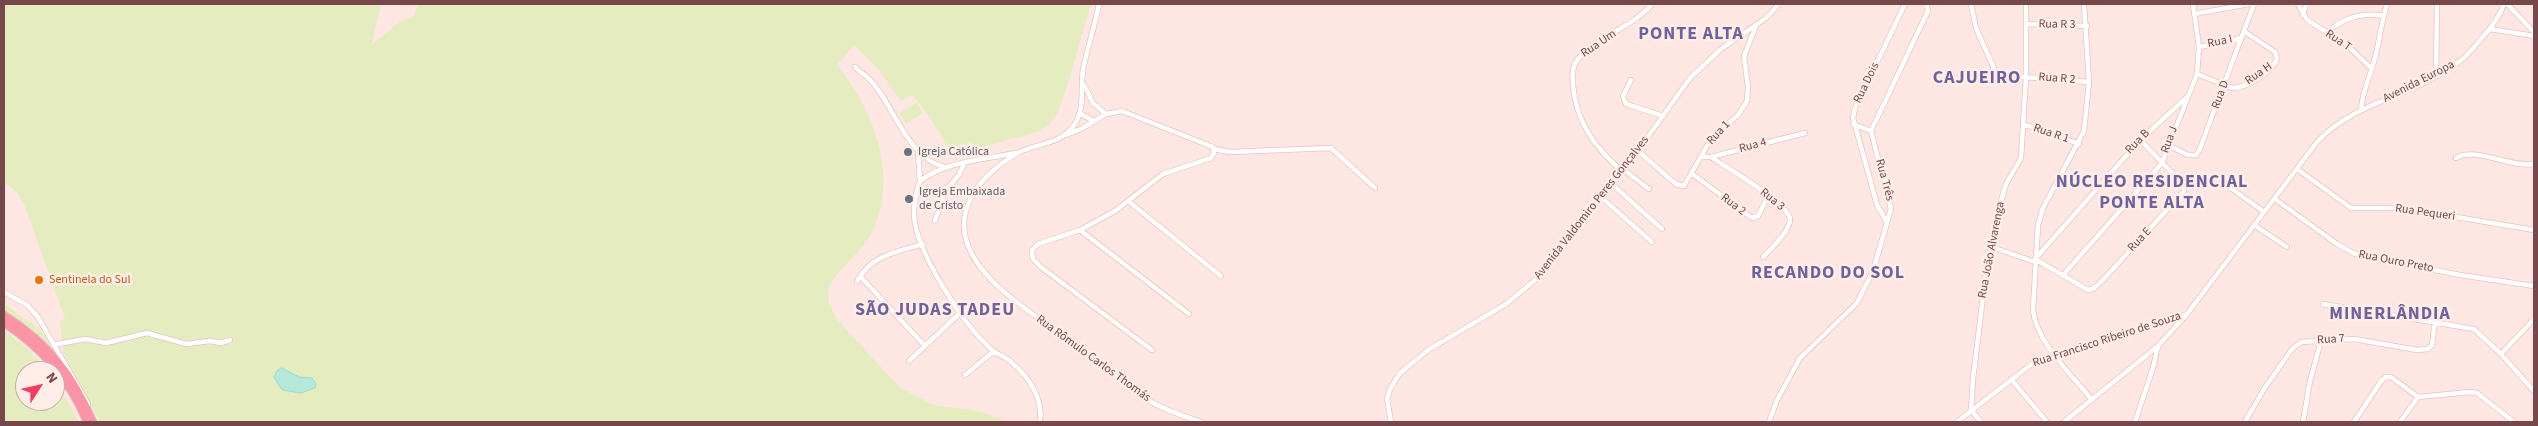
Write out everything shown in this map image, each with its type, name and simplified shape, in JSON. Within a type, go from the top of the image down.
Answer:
[{"type":"highway","points":[[4,315],[39,341],[68,371],[95,422]]},
{"type":"highway","points":[[4,323],[26,338],[57,368],[76,397],[87,422]]},
{"type":"street","points":[[1065,135],[1074,125],[1079,113],[1082,101],[1084,68],[1099,4]]},
{"type":"street","name":"Rua Um","points":[[1649,189],[1598,150],[1581,121],[1574,97],[1573,70],[1583,54],[1637,19],[1652,4]]},
{"type":"street","name":"Avenida Valdomiro Peres Gonçalves","points":[[1391,422],[1387,400],[1390,389],[1400,374],[1428,350],[1506,304],[1531,285],[1624,171],[1699,68],[1720,50],[1774,12],[1779,4]]},
{"type":"street","name":"Rua Dois","points":[[1853,124],[1855,108],[1905,4]]},
{"type":"street","points":[[1853,124],[1871,131],[1928,10],[1926,4]]},
{"type":"street","points":[[1971,4],[1976,28],[1995,74],[2005,78],[2026,77]]},
{"type":"street","name":"Rua João Alvarenga","points":[[1972,410],[1983,291],[2001,201],[2006,184],[2021,158],[2026,77],[2026,4]]},
{"type":"street","points":[[2084,4],[2087,26],[2089,82],[2084,131],[2043,208],[2038,225],[2034,321],[2040,334],[2056,356],[2092,400]]},
{"type":"street","name":"Rua J","points":[[2064,274],[2162,164],[2196,74],[2199,47],[2193,4]]},
{"type":"street","points":[[2194,14],[2249,4]]},
{"type":"street","name":"Rua D","points":[[2168,145],[2188,155],[2198,154],[2254,4]]},
{"type":"street","name":"Rua T","points":[[2298,4],[2303,15],[2312,24],[2346,45],[2372,68]]},
{"type":"street","points":[[2303,15],[2306,4]]},
{"type":"street","points":[[2361,110],[2363,92],[2372,68],[2386,4]]},
{"type":"street","points":[[2436,76],[2437,4]]},
{"type":"street","points":[[2505,4],[2534,32]]},
{"type":"street","name":"Avenida Europa","points":[[2297,169],[2317,142],[2337,124],[2361,110],[2436,76],[2460,61],[2490,29],[2505,4]]},
{"type":"street","points":[[2327,32],[2344,20],[2356,16],[2366,14],[2383,16]]},
{"type":"street","name":"Rua 1","points":[[1638,151],[1679,186],[1684,186],[1711,139],[1738,114],[1747,101],[1748,87],[1744,56],[1757,24]]},
{"type":"street","name":"Rua R 3","points":[[2027,24],[2087,26]]},
{"type":"street","points":[[2522,34],[2526,25]]},
{"type":"street","points":[[2490,29],[2534,36]]},
{"type":"street","name":"Rua H","points":[[2196,74],[2232,88],[2243,86],[2264,74],[2276,62],[2275,52],[2245,32]]},
{"type":"street","name":"Rua I","points":[[2199,47],[2241,38]]},
{"type":"street","points":[[854,67],[874,85],[917,150],[932,162],[944,167]]},
{"type":"street","name":"Rua R 2","points":[[2026,77],[2089,82]]},
{"type":"street","points":[[1631,80],[1623,96],[1626,104],[1663,116]]},
{"type":"street","points":[[1083,81],[1093,103],[1106,114],[1122,111],[1132,114],[1180,135],[1208,143],[1214,149],[1230,152],[1331,148],[1376,188]]},
{"type":"street","name":"Rua B","points":[[2035,261],[2140,140],[2186,98]]},
{"type":"street","points":[[1082,101],[1093,103]]},
{"type":"street","points":[[1079,113],[1094,120]]},
{"type":"street","name":"Rua Rômulo Carlos Thomás","points":[[1106,114],[1074,133],[1018,153],[983,180],[970,199],[964,226],[975,258],[994,283],[1020,305],[1074,343],[1149,401],[1188,420],[1200,422]]},
{"type":"street","points":[[1853,124],[1877,205],[1887,222]]},
{"type":"street","name":"Rua R 1","points":[[2023,124],[2078,144]]},
{"type":"street","name":"Rua Três","points":[[1769,422],[1777,400],[1800,358],[1839,322],[1861,297],[1873,271],[1891,207],[1871,131]]},
{"type":"street","name":"Rua 4","points":[[1701,157],[1710,157],[1805,133]]},
{"type":"street","name":"Rua E","points":[[1992,247],[2035,261],[2064,274],[2085,288],[2093,289],[2183,193],[2183,184],[2140,140]]},
{"type":"street","points":[[1152,350],[1050,274],[1033,259],[1032,250],[1038,244],[1080,230],[1128,201],[1163,174],[1211,158],[1214,149]]},
{"type":"street","points":[[917,150],[920,181],[916,192],[914,215],[923,244],[946,293],[960,313],[994,351],[1016,367],[1039,397],[1040,422]]},
{"type":"street","points":[[920,181],[944,167],[1018,153]]},
{"type":"street","points":[[2456,158],[2467,153],[2522,165],[2534,164]]},
{"type":"street","name":"Rua 3","points":[[1710,157],[1786,210],[1790,221],[1783,233],[1763,257]]},
{"type":"street","points":[[935,221],[945,191],[959,175],[964,164]]},
{"type":"street","points":[[2064,422],[2158,346],[2187,314],[2297,169]]},
{"type":"street","name":"Rua Pequeri","points":[[2297,169],[2351,208],[2402,208],[2534,230]]},
{"type":"street","name":"Rua 2","points":[[1691,173],[1752,218],[1758,216],[1768,196]]},
{"type":"street","points":[[1613,185],[1662,229]]},
{"type":"street","points":[[2228,186],[2264,212]]},
{"type":"street","points":[[1602,198],[1652,242]]},
{"type":"street","name":"Rua Ouro Preto","points":[[2275,199],[2337,244],[2355,254],[2460,275],[2534,286]]},
{"type":"street","points":[[1128,201],[1221,276]]},
{"type":"street","points":[[2254,225],[2287,247]]},
{"type":"street","points":[[1080,230],[1189,314]]},
{"type":"street","points":[[923,244],[879,257],[870,262],[858,278],[924,345]]},
{"type":"street","points":[[4,292],[26,305],[38,317],[80,386],[95,422]]},
{"type":"street","points":[[2322,304],[2474,329],[2501,354],[2534,391]]},
{"type":"street","points":[[909,361],[960,313]]},
{"type":"street","name":"Rua Francisco Ribeiro de Souza","points":[[1957,422],[2034,363],[2187,314]]},
{"type":"street","points":[[2501,354],[2534,319]]},
{"type":"street","points":[[2170,320],[2175,327]]},
{"type":"street","name":"Rua 7","points":[[2245,422],[2264,389],[2292,349],[2304,341],[2354,339],[2406,350],[2424,350],[2432,345],[2435,322]]},
{"type":"street","points":[[57,344],[86,339],[106,343],[147,333],[186,344],[210,341],[221,343],[230,340]]},
{"type":"street","points":[[2303,422],[2310,381],[2321,341]]},
{"type":"street","points":[[2135,422],[2154,368],[2158,346]]},
{"type":"street","points":[[965,375],[994,351]]},
{"type":"street","points":[[2354,422],[2385,378],[2391,377],[2418,397],[2474,392],[2514,422]]},
{"type":"street","points":[[2011,379],[2046,422]]},
{"type":"street","points":[[2400,422],[2418,397]]},
{"type":"street","points":[[1972,410],[1981,422]]},
{"type":"green space","points":[[4,4],[381,4],[372,44],[369,47],[401,21],[414,15],[418,4],[442,4],[439,12],[443,4],[1091,4],[1058,112],[1049,125],[1037,132],[962,153],[954,152],[912,95],[901,101],[879,70],[854,45],[837,65],[862,102],[871,122],[883,166],[883,188],[880,211],[872,232],[868,240],[832,281],[828,289],[829,304],[837,319],[899,387],[934,405],[975,410],[1010,422],[100,422],[64,355],[60,322],[65,318],[24,204],[17,192],[4,183]]},
{"type":"green space","points":[[917,102],[923,113],[906,124],[899,113]]},
{"type":"green space","points":[[4,304],[40,329],[51,346],[4,313]]},
{"type":"green space","points":[[4,330],[28,349],[39,361],[15,361],[15,411],[65,411],[65,398],[79,422],[4,422]]},
{"type":"water","points":[[282,368],[299,377],[312,378],[316,384],[315,388],[301,393],[282,390],[274,377],[277,371]]},
{"type":"place","name":"Igreja Católica","points":[[908,152]]},
{"type":"place","name":"Igreja Embaixada de Cristo","points":[[909,199]]},
{"type":"place","name":"Sentinela do Sul","points":[[39,280]]},
{"type":"district","name":"PONTE ALTA","points":[[1691,35]]},
{"type":"district","name":"CAJUEIRO","points":[[1977,79]]},
{"type":"district","name":"NÚCLEO RESIDENCIAL PONTE ALTA","points":[[2152,193]]},
{"type":"district","name":"RECANDO DO SOL","points":[[1828,274]]},
{"type":"district","name":"SÃO JUDAS TADEU","points":[[935,311]]},
{"type":"district","name":"MINERLÂNDIA","points":[[2390,315]]}]
